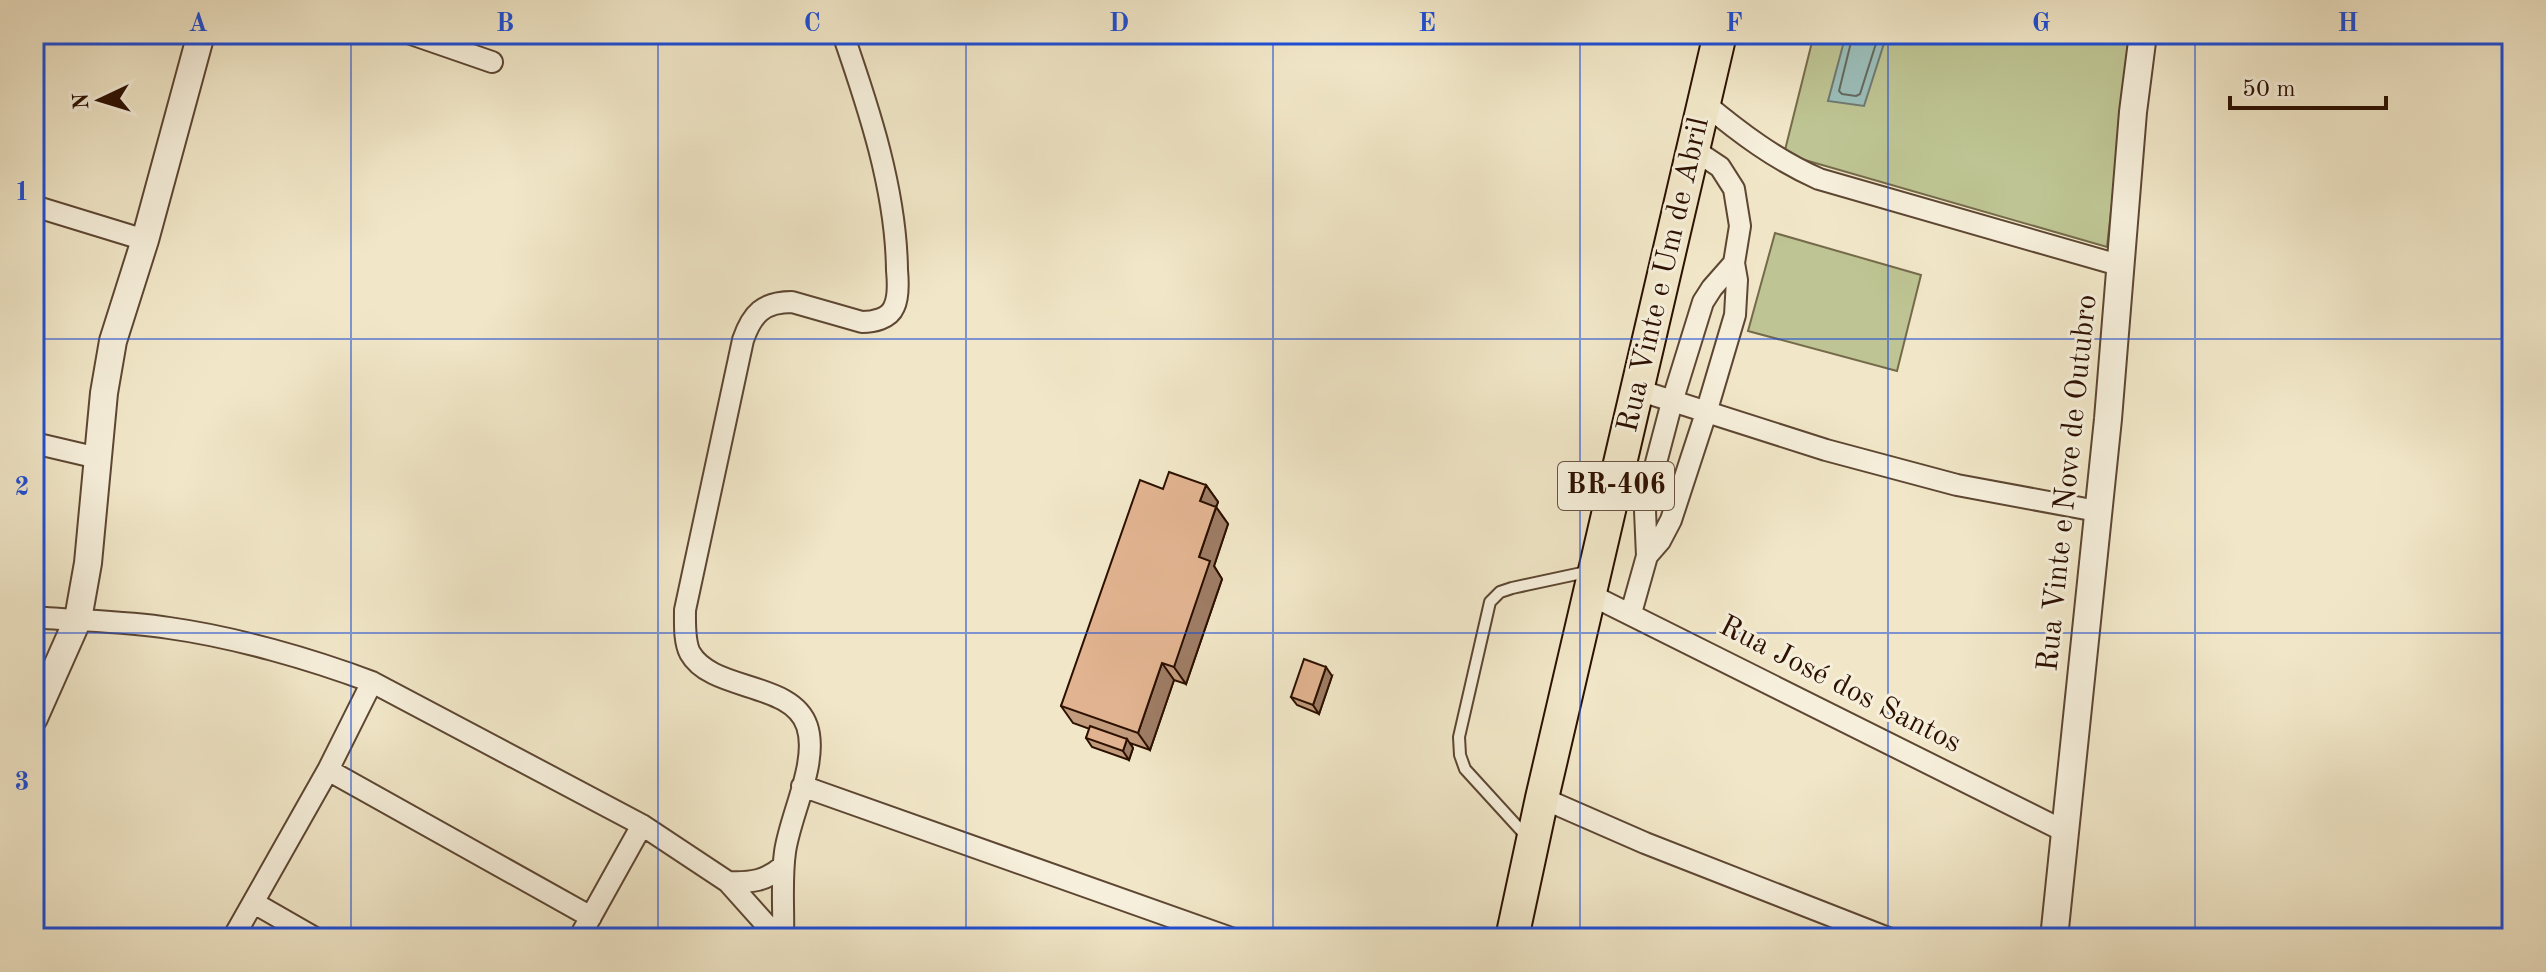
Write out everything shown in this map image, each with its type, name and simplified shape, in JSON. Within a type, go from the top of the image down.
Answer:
[{"type":"main road","name":"Rua Vinte e Um de Abril","points":[[1512,938],[1720,34]]},
{"type":"street","points":[[34,718],[78,619],[88,563],[104,393],[113,341],[145,240],[201,34]]},
{"type":"street","points":[[411,34],[492,62]]},
{"type":"street","points":[[780,938],[783,866],[809,755],[808,729],[803,716],[780,699],[702,665],[691,653],[685,610],[749,322],[760,311],[783,302],[862,322],[888,315],[895,307],[897,244],[881,156],[843,34]]},
{"type":"street","name":"Rua Vinte e Nove de Outubro","points":[[2054,938],[2108,419],[2133,112],[2143,34]]},
{"type":"street","points":[[1704,103],[1765,151],[1819,179],[2122,266]]},
{"type":"street","points":[[1647,556],[1660,541],[1671,520],[1735,315],[1737,280],[1734,263],[1740,226],[1734,189],[1720,167],[1693,149]]},
{"type":"street","points":[[34,206],[145,240]]},
{"type":"street","points":[[1631,613],[1647,556],[1645,511],[1648,493],[1672,402],[1703,302],[1734,263]]},
{"type":"street","points":[[1638,390],[1826,450],[1957,485],[2097,511]]},
{"type":"street","points":[[34,443],[98,458]]},
{"type":"street","name":"Rua José dos Santos","points":[[1593,582],[1631,613],[2064,831]]},
{"type":"street","points":[[34,617],[172,628],[328,666],[372,682],[642,825],[728,882],[780,938]]},
{"type":"street","points":[[233,938],[328,770],[372,682]]},
{"type":"street","points":[[328,770],[591,917]]},
{"type":"street","points":[[802,786],[1231,938]]},
{"type":"street","points":[[1542,798],[1645,843],[1888,938]]},
{"type":"street","points":[[579,938],[642,825]]},
{"type":"street","points":[[728,882],[763,880],[783,866]]},
{"type":"street","points":[[254,903],[315,938]]},
{"type":"lane","points":[[1532,843],[1465,769],[1460,755],[1459,737],[1490,602],[1500,592],[1512,588],[1593,582]]},
{"type":"green space","points":[[1814,34],[2131,34],[2107,247],[1784,154]]},
{"type":"green space","points":[[1775,233],[1921,275],[1897,371],[1748,331]]},
{"type":"water","points":[[1846,34],[1887,34],[1864,106],[1828,101]]},
{"type":"building","points":[[1169,472],[1206,485],[1200,501],[1216,507],[1199,557],[1210,561],[1174,667],[1162,663],[1138,733],[1061,706],[1140,480],[1163,489]]},
{"type":"building","points":[[1304,659],[1326,667],[1313,705],[1291,697]]},
{"type":"building","points":[[1090,726],[1127,739],[1123,751],[1086,738]]}]
